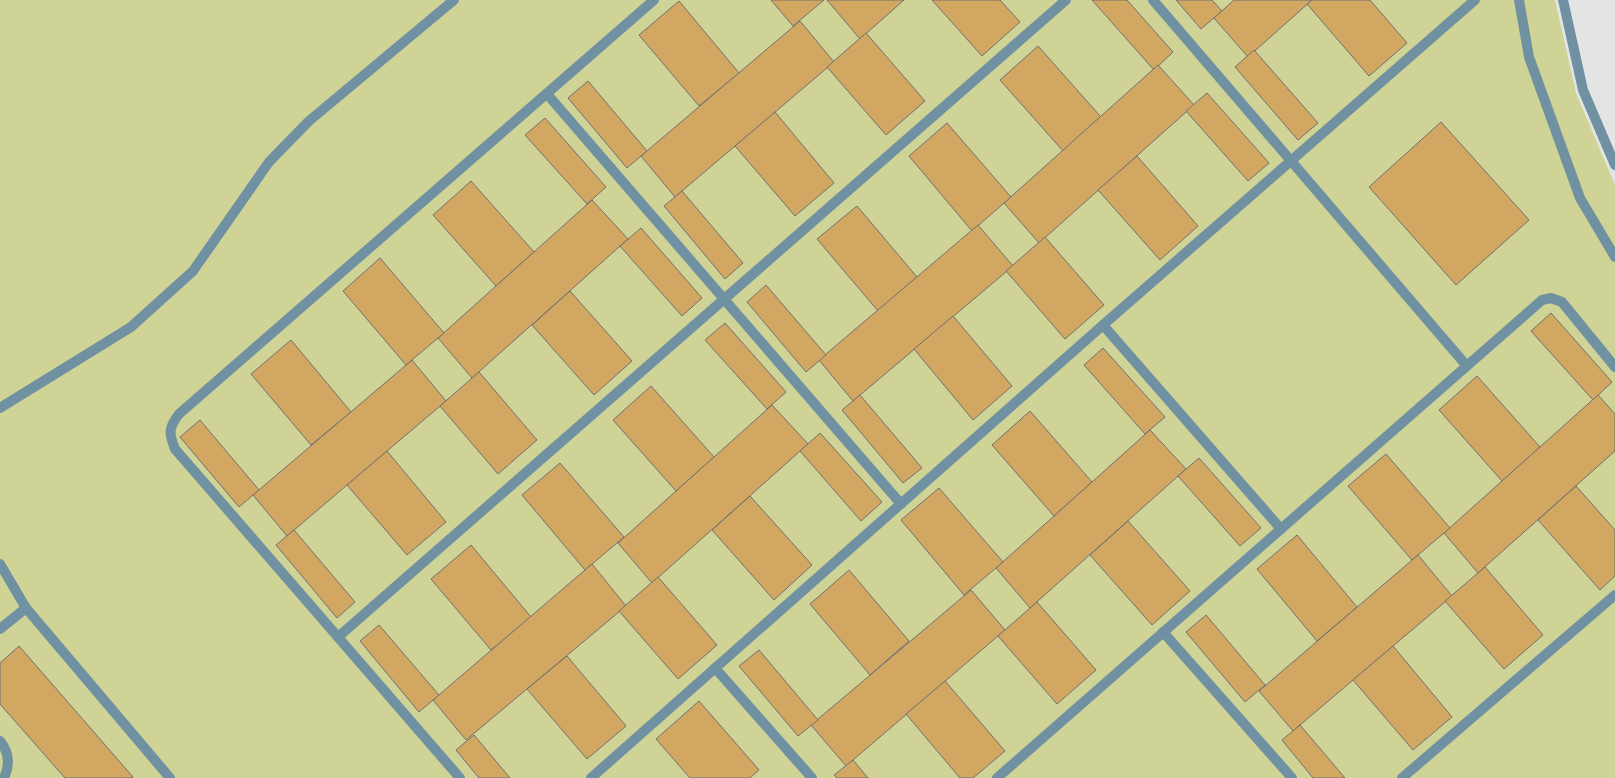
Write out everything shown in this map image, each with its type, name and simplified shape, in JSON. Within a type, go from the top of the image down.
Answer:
[{"type":"street","points":[[0,408],[131,327],[193,271],[269,162],[309,121],[454,0]]},
{"type":"street","points":[[460,778],[175,449],[169,434],[173,422],[178,414],[654,0]]},
{"type":"street","points":[[338,637],[1066,0]]},
{"type":"street","points":[[1153,0],[1290,162],[1466,365]]},
{"type":"street","points":[[591,778],[1103,325],[1475,0]]},
{"type":"street","points":[[1519,0],[1529,57],[1580,198],[1615,257]]},
{"type":"street","points":[[1562,0],[1583,90],[1615,165]]},
{"type":"street","points":[[547,94],[901,504]]},
{"type":"street","points":[[996,778],[1542,300],[1551,298],[1562,302],[1615,367]]},
{"type":"street","points":[[1103,325],[1280,529]]},
{"type":"street","points":[[0,564],[26,608],[170,778]]},
{"type":"street","points":[[1402,778],[1615,595]]},
{"type":"street","points":[[0,629],[26,608]]},
{"type":"street","points":[[1163,632],[1292,778]]},
{"type":"street","points":[[715,668],[812,778]]},
{"type":"street","points":[[0,741],[6,749],[8,769],[4,778]]},
{"type":"green space","points":[[0,0],[1555,0],[1576,93],[1615,185],[1615,778],[0,778]]},
{"type":"building","points":[[771,0],[824,0],[793,26]]},
{"type":"building","points":[[827,0],[904,0],[860,39]]},
{"type":"building","points":[[932,0],[1000,0],[1020,22],[982,56]]},
{"type":"building","points":[[1092,0],[1127,0],[1173,52],[1154,70]]},
{"type":"building","points":[[1176,0],[1212,0],[1222,11],[1201,29]]},
{"type":"building","points":[[1234,0],[1312,0],[1248,57],[1214,18]]},
{"type":"building","points":[[1312,0],[1370,0],[1407,43],[1369,76],[1307,4]]},
{"type":"building","points":[[679,1],[739,73],[699,106],[639,35]]},
{"type":"building","points":[[800,21],[834,62],[675,197],[641,156]]},
{"type":"building","points":[[866,33],[925,101],[886,135],[827,67]]},
{"type":"building","points":[[1038,46],[1101,117],[1063,151],[1000,80]]},
{"type":"building","points":[[1254,50],[1318,123],[1298,140],[1235,67]]},
{"type":"building","points":[[1158,65],[1194,105],[1039,243],[1004,203]]},
{"type":"building","points":[[588,81],[647,151],[627,168],[568,98]]},
{"type":"building","points":[[1207,93],[1269,163],[1248,181],[1186,111]]},
{"type":"building","points":[[775,112],[834,183],[795,216],[735,146]]},
{"type":"building","points":[[545,118],[606,187],[587,204],[525,135]]},
{"type":"building","points":[[1441,122],[1529,220],[1456,285],[1369,187]]},
{"type":"building","points":[[947,123],[1011,197],[972,231],[909,156]]},
{"type":"building","points":[[1137,156],[1198,226],[1160,260],[1098,190]]},
{"type":"building","points":[[471,181],[534,252],[496,286],[433,215]]},
{"type":"building","points":[[682,191],[743,263],[725,279],[664,206]]},
{"type":"building","points":[[592,200],[628,239],[472,378],[438,338]]},
{"type":"building","points":[[857,206],[917,277],[878,311],[817,239]]},
{"type":"building","points":[[978,225],[1013,266],[853,401],[819,360]]},
{"type":"building","points":[[641,228],[702,298],[682,316],[620,246]]},
{"type":"building","points":[[1045,237],[1104,305],[1065,339],[1006,271]]},
{"type":"building","points":[[380,258],[444,333],[406,365],[343,291]]},
{"type":"building","points":[[766,285],[826,355],[806,372],[747,302]]},
{"type":"building","points":[[570,291],[632,361],[594,395],[532,325]]},
{"type":"building","points":[[1551,313],[1612,382],[1593,400],[1531,331]]},
{"type":"building","points":[[953,316],[1012,386],[973,420],[914,349]]},
{"type":"building","points":[[725,323],[786,392],[767,409],[705,340]]},
{"type":"building","points":[[291,340],[351,412],[311,445],[251,374]]},
{"type":"building","points":[[1103,348],[1165,417],[1145,434],[1084,365]]},
{"type":"building","points":[[412,360],[446,401],[287,536],[253,495]]},
{"type":"building","points":[[479,372],[537,440],[498,474],[440,406]]},
{"type":"building","points":[[1477,376],[1540,447],[1502,481],[1439,410]]},
{"type":"building","points":[[651,386],[714,457],[676,491],[613,420]]},
{"type":"building","points":[[860,395],[922,468],[903,483],[842,410]]},
{"type":"building","points":[[1598,395],[1615,414],[1615,451],[1478,573],[1444,533]]},
{"type":"building","points":[[772,405],[808,444],[652,583],[618,543]]},
{"type":"building","points":[[1030,411],[1092,482],[1054,516],[992,445]]},
{"type":"building","points":[[200,420],[259,490],[239,507],[180,437]]},
{"type":"building","points":[[1150,430],[1186,469],[1030,608],[996,568]]},
{"type":"building","points":[[820,433],[882,502],[861,521],[800,451]]},
{"type":"building","points":[[387,451],[446,522],[407,555],[347,485]]},
{"type":"building","points":[[1386,454],[1450,528],[1412,560],[1348,486]]},
{"type":"building","points":[[1199,458],[1261,528],[1240,546],[1178,476]]},
{"type":"building","points":[[560,463],[624,537],[585,570],[522,495]]},
{"type":"building","points":[[1576,486],[1615,530],[1615,576],[1600,590],[1538,520]]},
{"type":"building","points":[[939,488],[1003,562],[964,595],[901,520]]},
{"type":"building","points":[[750,496],[812,565],[774,600],[712,530]]},
{"type":"building","points":[[1128,521],[1190,591],[1152,625],[1090,555]]},
{"type":"building","points":[[294,530],[355,602],[337,618],[276,545]]},
{"type":"building","points":[[1297,535],[1357,607],[1317,641],[1257,569]]},
{"type":"building","points":[[471,545],[531,617],[491,650],[431,579]]},
{"type":"building","points":[[1418,555],[1452,596],[1293,731],[1259,691]]},
{"type":"building","points":[[592,564],[626,606],[466,740],[433,700]]},
{"type":"building","points":[[1485,567],[1543,635],[1504,669],[1445,601]]},
{"type":"building","points":[[849,570],[909,641],[870,675],[810,604]]},
{"type":"building","points":[[658,577],[717,645],[678,679],[619,611]]},
{"type":"building","points":[[971,590],[1005,630],[846,766],[811,725]]},
{"type":"building","points":[[1037,602],[1096,670],[1057,704],[998,636]]},
{"type":"building","points":[[1206,615],[1265,685],[1245,702],[1186,632]]},
{"type":"building","points":[[379,625],[439,695],[419,712],[360,641]]},
{"type":"building","points":[[19,646],[133,777],[132,778],[65,778],[0,704],[0,663]]},
{"type":"building","points":[[1393,646],[1452,717],[1413,750],[1353,680]]},
{"type":"building","points":[[759,650],[818,720],[798,736],[739,666]]},
{"type":"building","points":[[567,656],[626,726],[587,759],[527,689]]},
{"type":"building","points":[[945,681],[1005,751],[973,778],[960,778],[906,714]]},
{"type":"building","points":[[699,701],[759,770],[750,778],[690,778],[656,739]]},
{"type":"building","points":[[1300,725],[1345,778],[1313,778],[1282,740]]},
{"type":"building","points":[[474,735],[510,778],[479,778],[456,750]]},
{"type":"building","points":[[853,760],[868,778],[837,778],[834,775]]}]
